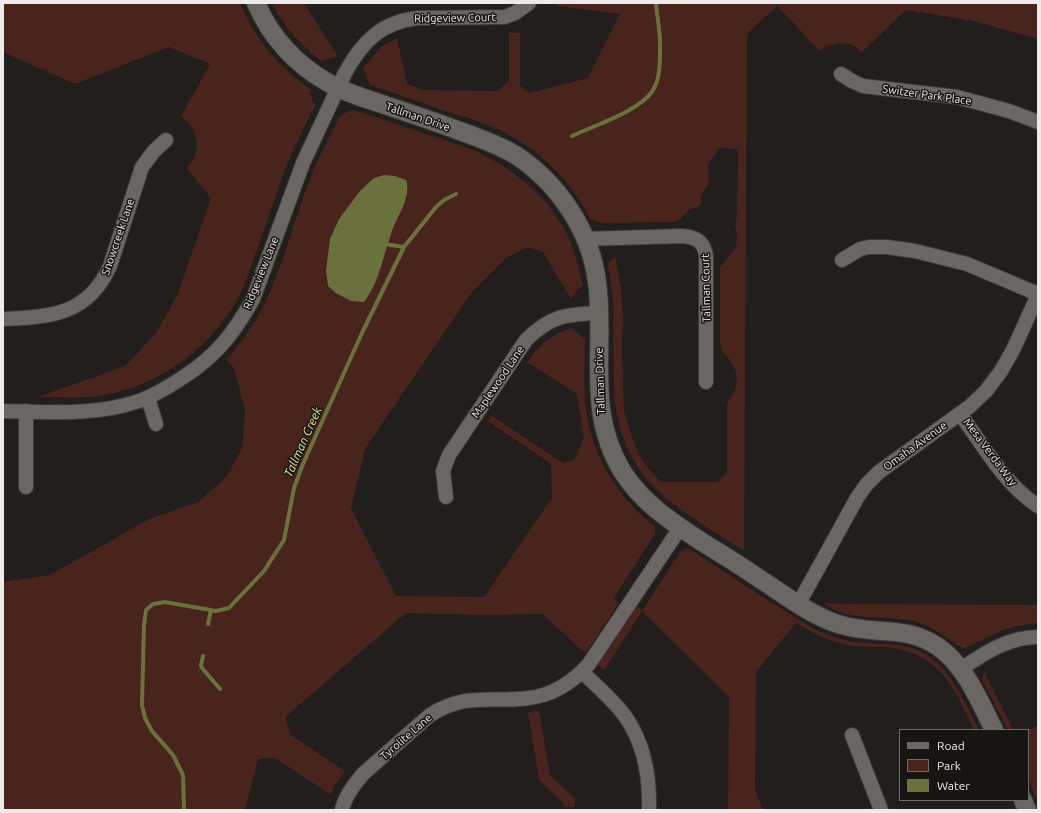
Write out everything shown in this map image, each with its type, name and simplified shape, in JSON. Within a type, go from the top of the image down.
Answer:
[{"type":"street","name":"Tallman Drive","points":[[256,3],[265,23],[290,54],[313,74],[338,88],[480,138],[515,154],[539,174],[570,209],[584,238],[597,281],[599,313],[599,400],[604,428],[622,471],[636,490],[656,511],[798,604],[827,620],[848,627],[900,632],[923,638],[943,651],[961,669],[993,729]]},
{"type":"street","name":"Ridgeview Court","points":[[338,88],[358,50],[372,36],[389,26],[418,18],[505,18],[529,4]]},
{"type":"street","name":"Switzer Park Place","points":[[841,74],[863,86],[957,97],[1009,111],[1038,122]]},
{"type":"street","name":"Ridgeview Lane","points":[[3,411],[65,412],[93,410],[128,404],[148,398],[179,380],[209,358],[225,342],[244,316],[256,292],[303,163],[338,88]]},
{"type":"street","name":"Snowcreek Lane","points":[[3,319],[38,318],[56,314],[70,309],[90,295],[104,278],[110,266],[142,167],[154,151],[166,140]]},
{"type":"street","name":"Tallman Court","points":[[584,238],[682,236],[692,237],[699,241],[705,248],[706,382]]},
{"type":"street","points":[[842,260],[860,249],[869,247],[887,247],[915,251],[967,264],[1038,294]]},
{"type":"street","name":"Omaha Avenue","points":[[798,604],[857,498],[866,485],[879,472],[960,414],[986,390],[1001,371],[1013,350],[1038,294]]},
{"type":"street","name":"Maplewood Lane","points":[[446,497],[443,471],[448,455],[526,340],[541,327],[558,317],[573,314],[599,313]]},
{"type":"street","points":[[148,398],[156,424]]},
{"type":"street","points":[[26,411],[26,487]]},
{"type":"street","name":"Mesa Verda Way","points":[[960,414],[1007,478],[1021,493],[1038,506]]},
{"type":"street","name":"Tyrolite Lane","points":[[342,810],[355,782],[430,715],[440,709],[464,700],[528,698],[539,696],[559,689],[582,672],[589,664],[680,528]]},
{"type":"street","points":[[961,669],[1006,642],[1024,637],[1038,637]]},
{"type":"street","points":[[582,672],[616,706],[631,727],[643,754],[647,770],[650,810]]},
{"type":"street","points":[[852,735],[881,810]]},
{"type":"green space","points":[[3,3],[240,3],[253,29],[269,52],[289,72],[312,90],[310,92],[313,103],[316,104],[287,164],[248,276],[230,311],[216,330],[199,348],[180,363],[159,376],[137,386],[114,393],[90,397],[38,397],[125,366],[157,332],[178,293],[211,198],[187,168],[195,154],[197,140],[192,128],[181,116],[210,64],[169,47],[75,84],[3,52]]},
{"type":"green space","points":[[272,3],[304,3],[338,57],[322,60],[322,62],[294,35],[282,20]]},
{"type":"green space","points":[[558,3],[1038,3],[1038,39],[973,21],[906,10],[862,52],[852,45],[841,43],[830,45],[820,51],[777,6],[747,34],[744,551],[696,520],[657,490],[641,472],[629,451],[619,425],[614,395],[613,299],[608,264],[615,256],[621,290],[623,316],[622,348],[624,411],[633,441],[642,460],[660,482],[718,482],[727,472],[727,403],[735,388],[737,378],[734,367],[723,352],[720,343],[720,267],[736,248],[737,233],[735,224],[737,216],[738,149],[719,148],[708,165],[709,182],[701,197],[701,205],[689,210],[678,221],[602,223],[590,219],[573,191],[563,178],[526,145],[512,136],[485,124],[370,85],[363,68],[381,47],[397,38],[407,84],[423,90],[499,91],[509,80],[509,32],[520,33],[520,86],[529,93],[588,78],[620,14],[557,6]]},
{"type":"green space","points":[[354,110],[471,149],[500,164],[513,173],[538,194],[558,219],[572,246],[583,286],[580,287],[571,299],[543,252],[528,247],[506,258],[471,293],[365,449],[351,509],[396,596],[484,597],[552,498],[551,464],[488,421],[491,415],[563,463],[573,461],[584,439],[577,394],[527,362],[551,337],[571,328],[585,339],[585,400],[589,426],[594,443],[609,475],[618,489],[629,503],[655,527],[655,534],[613,599],[619,602],[586,653],[543,614],[483,615],[406,613],[285,717],[290,734],[345,771],[335,785],[331,795],[275,758],[258,759],[245,810],[3,810],[3,582],[50,575],[149,519],[198,502],[226,477],[242,449],[245,411],[234,368],[226,360],[249,331],[264,304],[280,267],[312,174],[340,116],[348,111]]},
{"type":"green space","points":[[688,548],[755,592],[814,629],[825,634],[861,643],[893,644],[904,646],[918,650],[931,657],[941,667],[959,691],[978,729],[974,729],[959,698],[944,676],[920,656],[898,649],[855,646],[839,643],[817,635],[796,623],[756,672],[755,789],[763,810],[728,810],[729,697],[642,611],[680,552]]},
{"type":"green space","points":[[824,603],[1038,605],[1038,623],[1016,626],[1001,631],[965,648],[957,645],[927,626],[917,622],[894,618],[856,616],[833,609]]},
{"type":"green space","points":[[637,606],[642,611],[604,670],[598,665]]},
{"type":"green space","points":[[984,672],[1012,729],[1007,729],[982,680]]},
{"type":"green space","points":[[539,711],[550,775],[575,799],[575,807],[564,807],[563,803],[539,780],[528,712]]},
{"type":"green space","points":[[1038,725],[1038,804],[1029,780],[1029,730]]},
{"type":"water","points":[[384,175],[395,176],[406,180],[407,194],[403,207],[393,228],[374,286],[364,302],[351,301],[336,293],[328,286],[326,271],[330,239],[339,219],[360,191],[374,178]]},
{"type":"waterway","name":"Tallman Creek","points":[[572,136],[628,111],[639,104],[653,90],[658,76],[660,59],[660,38],[656,3]]},
{"type":"waterway","name":"Tallman Creek","points":[[184,810],[183,775],[173,755],[152,731],[145,718],[142,705],[144,625],[146,610],[153,604],[165,602],[216,611],[229,608],[264,571],[284,540],[294,488],[303,464],[362,333],[404,247],[436,207],[444,200],[456,194]]},
{"type":"waterway","points":[[384,244],[404,247]]},
{"type":"waterway","points":[[208,624],[211,610]]},
{"type":"waterway","points":[[203,656],[201,665],[202,668],[220,689]]}]
